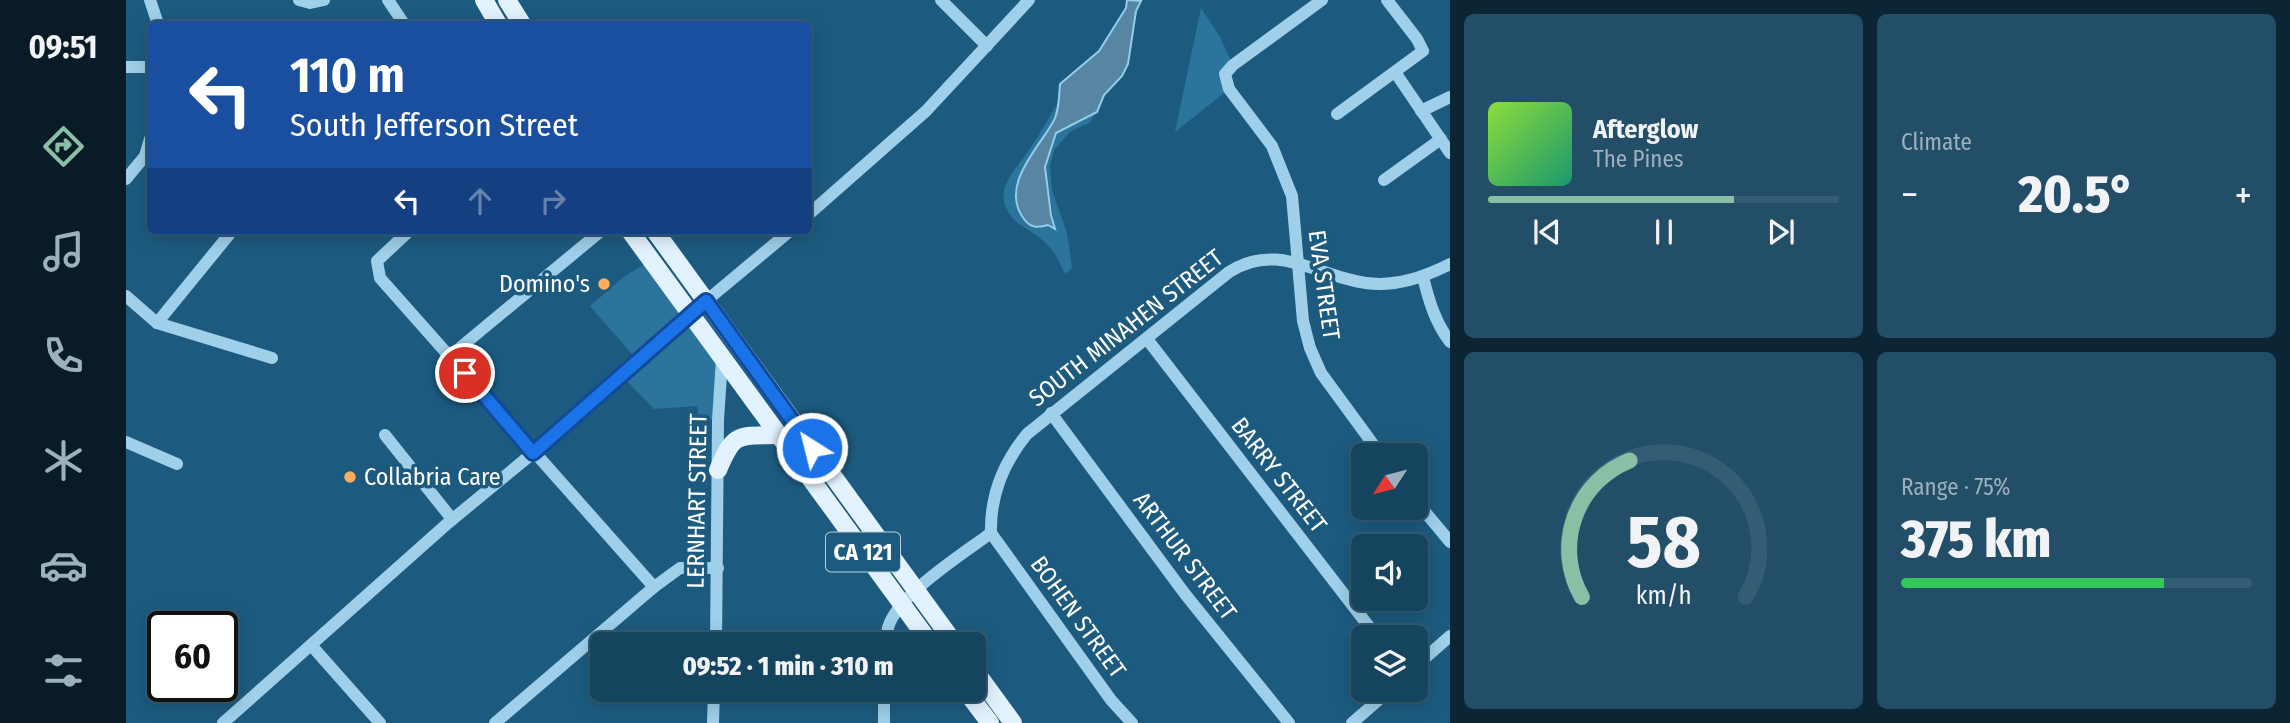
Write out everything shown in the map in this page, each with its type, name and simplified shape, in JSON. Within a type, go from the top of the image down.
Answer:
[{"type":"main road","points":[[484,0],[496,21]]},
{"type":"main road","points":[[508,0],[520,21]]},
{"type":"main road","name":"CA 121","points":[[633,235],[922,632]]},
{"type":"main road","name":"CA 121","points":[[658,235],[946,632]]},
{"type":"main road","points":[[718,470],[734,439],[746,435],[777,435]]},
{"type":"main road","points":[[986,686],[1013,723]]},
{"type":"main road","points":[[974,702],[990,723]]},
{"type":"street","points":[[150,0],[157,21]]},
{"type":"street","points":[[299,0],[310,3],[324,0]]},
{"type":"street","points":[[388,0],[402,21]]},
{"type":"street","points":[[940,0],[987,46]]},
{"type":"street","points":[[812,211],[926,111],[1029,0]]},
{"type":"street","name":"EVA STREET","points":[[1321,0],[1233,65],[1225,74],[1229,89],[1272,146],[1292,196],[1303,321],[1310,348],[1321,373],[1372,443]]},
{"type":"street","points":[[1337,114],[1423,51],[1387,0]]},
{"type":"street","points":[[126,67],[147,67]]},
{"type":"street","points":[[1395,72],[1450,153]]},
{"type":"street","points":[[1421,111],[1450,97]]},
{"type":"street","points":[[1384,180],[1441,139]]},
{"type":"street","points":[[126,179],[145,156],[147,149]]},
{"type":"street","points":[[157,323],[229,235]]},
{"type":"street","points":[[405,235],[377,261],[380,278],[654,587]]},
{"type":"street","points":[[450,356],[596,235]]},
{"type":"street","points":[[223,723],[452,519],[533,453],[785,235]]},
{"type":"street","name":"SOUTH MINAHEN STREET","points":[[991,533],[990,518],[1002,472],[1013,451],[1027,434],[1242,263],[1258,259],[1278,259],[1366,283],[1394,283],[1423,277],[1450,264]]},
{"type":"street","points":[[1423,277],[1430,304],[1441,330],[1450,342]]},
{"type":"street","points":[[126,296],[157,323],[272,358]]},
{"type":"street","name":"BARRY STREET","points":[[1147,339],[1368,625]]},
{"type":"street","name":"LERNHART STREET","points":[[716,632],[722,359]]},
{"type":"street","name":"ARTHUR STREET","points":[[1051,413],[1185,594],[1289,723]]},
{"type":"street","points":[[385,435],[452,519]]},
{"type":"street","points":[[126,442],[177,464]]},
{"type":"street","points":[[1428,516],[1450,542]]},
{"type":"street","points":[[888,632],[888,626],[915,590],[991,533]]},
{"type":"street","name":"BOHEN STREET","points":[[991,533],[1111,700],[1132,723]]},
{"type":"street","points":[[495,723],[654,587],[680,568],[718,568]]},
{"type":"street","points":[[1428,655],[1450,636]]},
{"type":"street","points":[[312,645],[380,723]]},
{"type":"street","points":[[713,723],[714,702]]},
{"type":"street","points":[[884,702],[884,723]]},
{"type":"street","points":[[1352,723],[1376,702]]},
{"type":"shaded area","points":[[1127,0],[1141,1],[1136,11],[1128,64],[1122,76],[1104,95],[1097,112],[1056,133],[1045,167],[1055,229],[1048,225],[1032,226],[1026,222],[1017,206],[1018,181],[1023,168],[1055,118],[1060,84],[1099,51],[1126,8]]},
{"type":"shaded area","points":[[1201,8],[1220,37],[1233,65],[1229,89],[1175,132]]},
{"type":"shaded area","points":[[1057,104],[1050,126],[1020,178],[1017,196],[1019,213],[1055,228],[1045,167],[1056,133],[1097,112],[1089,123],[1071,131],[1054,150],[1050,166],[1052,190],[1067,233],[1072,268],[1065,274],[1049,246],[1010,214],[1004,195],[1010,177]]},
{"type":"shaded area","points":[[651,260],[722,359],[718,420],[699,419],[697,406],[654,409],[622,376],[638,361],[590,306],[625,276]]},
{"type":"place","name":"Domino's","points":[[604,284]]},
{"type":"place","name":"Collabria Care","points":[[350,477]]},
{"type":"route","points":[[465,373],[533,453],[706,301],[812,448]]}]
